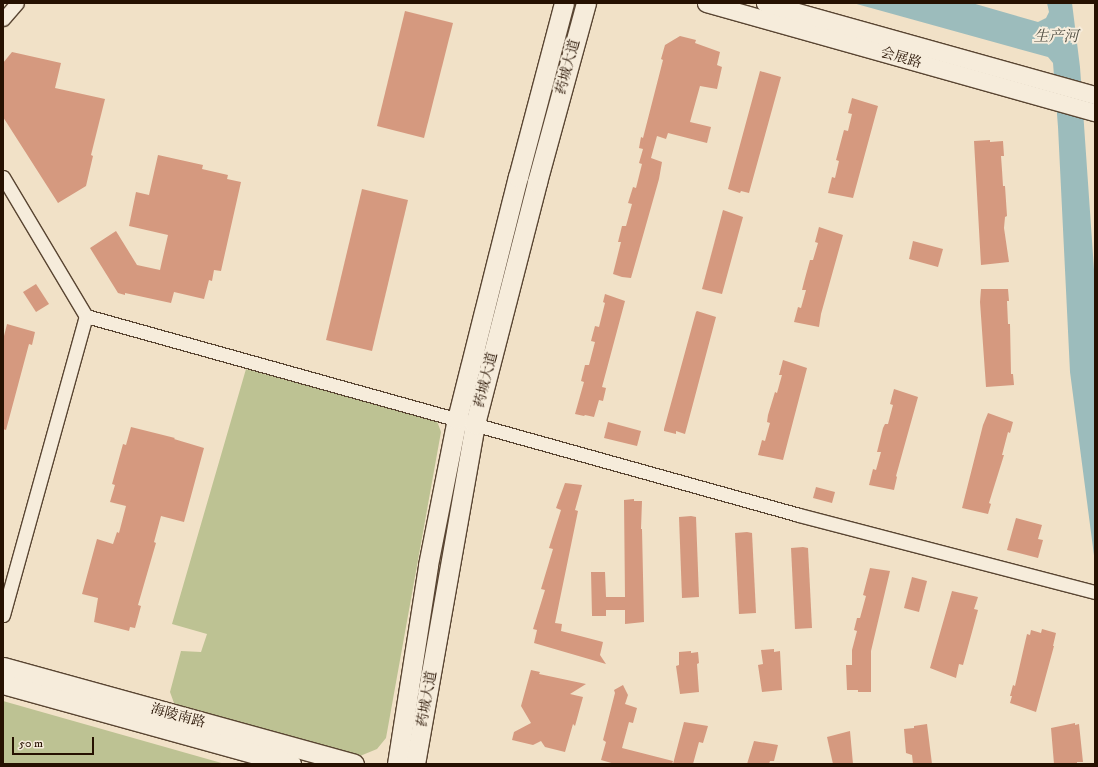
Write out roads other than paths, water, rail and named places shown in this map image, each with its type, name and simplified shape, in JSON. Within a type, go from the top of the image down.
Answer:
[{"type":"main road","name":"药城大道","points":[[397,764],[428,565],[457,419],[518,177],[564,3]]},
{"type":"main road","name":"药城大道","points":[[415,764],[475,424],[535,190],[586,3]]},
{"type":"main road","name":"海陵南路","points":[[3,667],[354,764]]},
{"type":"main road","name":"海陵南路","points":[[3,684],[291,764]]},
{"type":"street","points":[[3,19],[17,3]]},
{"type":"street","name":"会展路","points":[[706,3],[1095,112]]},
{"type":"street","name":"会展路","points":[[765,3],[1095,95]]},
{"type":"street","points":[[3,177],[86,316],[799,515],[1095,592]]},
{"type":"street","points":[[3,615],[86,316]]},
{"type":"water","name":"生产河","points":[[853,3],[972,3],[1038,22],[1046,18],[1049,12],[1047,3],[1072,3],[1080,67],[1095,284],[1095,563],[1070,372],[1058,127],[1053,63],[1048,57]]}]
